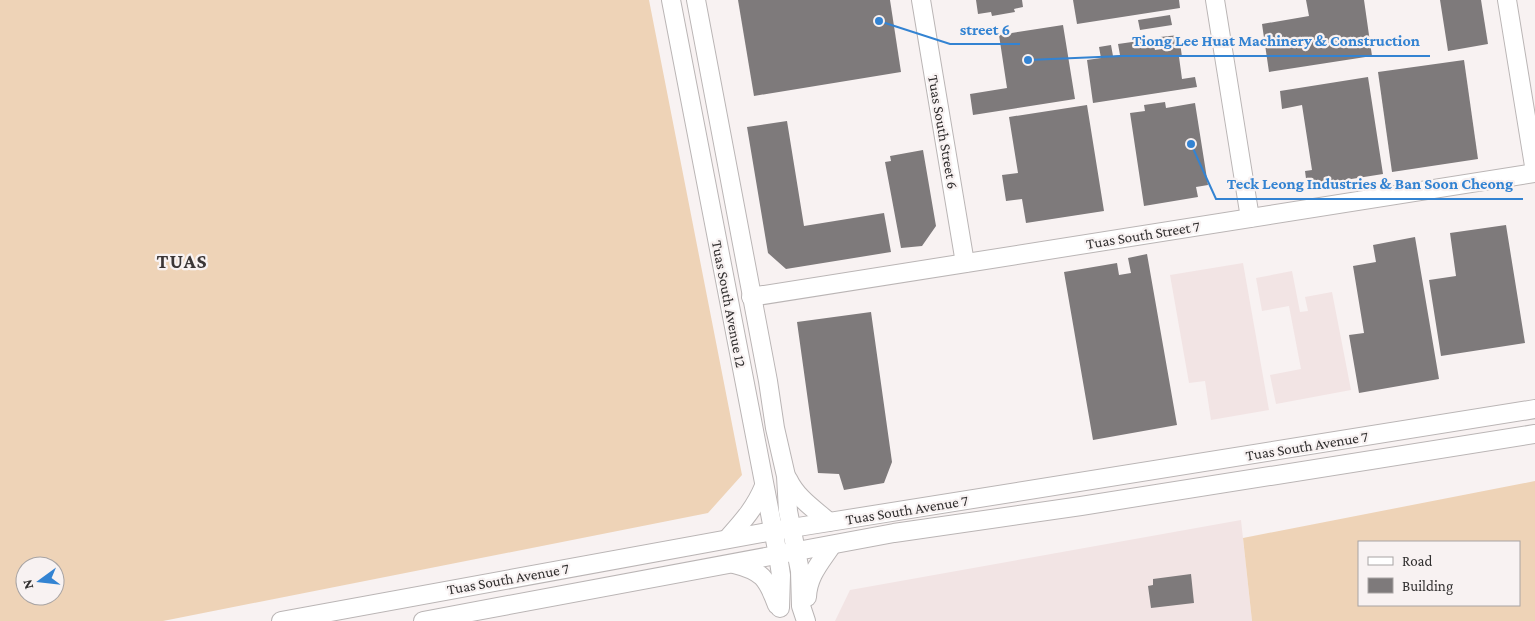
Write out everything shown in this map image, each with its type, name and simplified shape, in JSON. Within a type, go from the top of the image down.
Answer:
[{"type":"street","name":"Tuas South Avenue 12","points":[[670,0],[778,555],[781,575],[781,615]]},
{"type":"street","name":"Tuas South Avenue 12","points":[[696,0],[768,381],[775,428],[786,476],[791,528],[800,571],[805,616]]},
{"type":"street","name":"Tuas South Street 6","points":[[921,0],[965,263]]},
{"type":"street","points":[[1215,0],[1250,218]]},
{"type":"street","points":[[1507,0],[1535,172]]},
{"type":"street","name":"Tuas South Street 7","points":[[751,297],[1535,172]]},
{"type":"street","name":"Tuas South Avenue 7","points":[[280,621],[773,530],[1535,409]]},
{"type":"street","name":"Tuas South Avenue 7","points":[[423,621],[894,533],[1081,506],[1535,434]]},
{"type":"street","points":[[786,476],[793,490],[829,522]]},
{"type":"street","points":[[727,539],[751,512],[764,486]]},
{"type":"street","points":[[805,616],[808,585],[815,570],[832,545]]},
{"type":"street","points":[[733,563],[750,568],[763,575],[771,588],[781,615],[794,603],[799,604],[805,616]]},
{"type":"shaded area","points":[[0,0],[649,0],[742,475],[708,513],[163,621],[0,621]]},
{"type":"shaded area","points":[[1243,263],[1269,410],[1211,420],[1205,381],[1189,383],[1170,275]]},
{"type":"shaded area","points":[[1292,271],[1300,312],[1308,311],[1305,297],[1332,292],[1351,390],[1276,404],[1270,375],[1301,369],[1289,306],[1262,311],[1256,278]]},
{"type":"shaded area","points":[[1535,481],[1535,621],[1252,621],[1243,538]]},
{"type":"shaded area","points":[[1241,520],[1252,621],[835,621],[850,590]]},
{"type":"building","points":[[738,0],[890,0],[901,72],[754,96]]},
{"type":"building","points":[[976,0],[1022,0],[1023,7],[1014,9],[1015,12],[992,16],[991,12],[978,14]]},
{"type":"building","points":[[1073,0],[1179,0],[1180,8],[1077,24]]},
{"type":"building","points":[[1306,0],[1364,0],[1372,56],[1269,72],[1262,24],[1309,16]]},
{"type":"building","points":[[1440,0],[1481,0],[1488,44],[1448,51]]},
{"type":"building","points":[[1170,15],[1172,25],[1140,30],[1138,20]]},
{"type":"building","points":[[1063,25],[1075,99],[973,115],[970,94],[1007,88],[999,35]]},
{"type":"building","points":[[1179,35],[1182,79],[1195,77],[1197,87],[1093,103],[1087,60],[1101,58],[1099,47],[1111,45],[1113,56],[1120,55],[1118,44],[1153,39],[1155,50],[1162,49],[1160,37]]},
{"type":"building","points":[[1464,60],[1478,159],[1392,172],[1378,72]]},
{"type":"building","points":[[1368,77],[1383,174],[1307,186],[1305,171],[1312,170],[1302,105],[1282,109],[1280,91]]},
{"type":"building","points":[[1165,102],[1166,108],[1195,103],[1208,185],[1196,187],[1198,197],[1144,206],[1130,113],[1145,111],[1144,105]]},
{"type":"building","points":[[1087,105],[1104,211],[1026,223],[1022,199],[1006,201],[1002,175],[1018,173],[1009,117]]},
{"type":"building","points":[[787,121],[804,226],[884,213],[891,252],[786,269],[768,253],[747,127]]},
{"type":"building","points":[[923,150],[936,226],[922,246],[901,248],[885,162],[891,161],[890,156]]},
{"type":"building","points":[[1506,225],[1525,343],[1441,356],[1429,280],[1456,276],[1450,233]]},
{"type":"building","points":[[1415,237],[1439,379],[1359,393],[1349,335],[1364,333],[1353,266],[1376,262],[1373,245]]},
{"type":"building","points":[[1147,254],[1177,425],[1093,440],[1064,272],[1117,263],[1119,275],[1131,273],[1128,258]]},
{"type":"building","points":[[871,312],[892,462],[884,483],[844,490],[839,474],[818,473],[797,322]]},
{"type":"building","points":[[1191,574],[1194,603],[1151,608],[1148,586],[1153,585],[1153,579]]},
{"type":"place","name":"street 6","points":[[879,21]]},
{"type":"place","name":"Tiong Lee Huat Machinery & Construction","points":[[1028,60]]},
{"type":"place","name":"Teck Leong Industries & Ban Soon Cheong","points":[[1191,144]]},
{"type":"district","name":"TUAS","points":[[182,261]]}]
